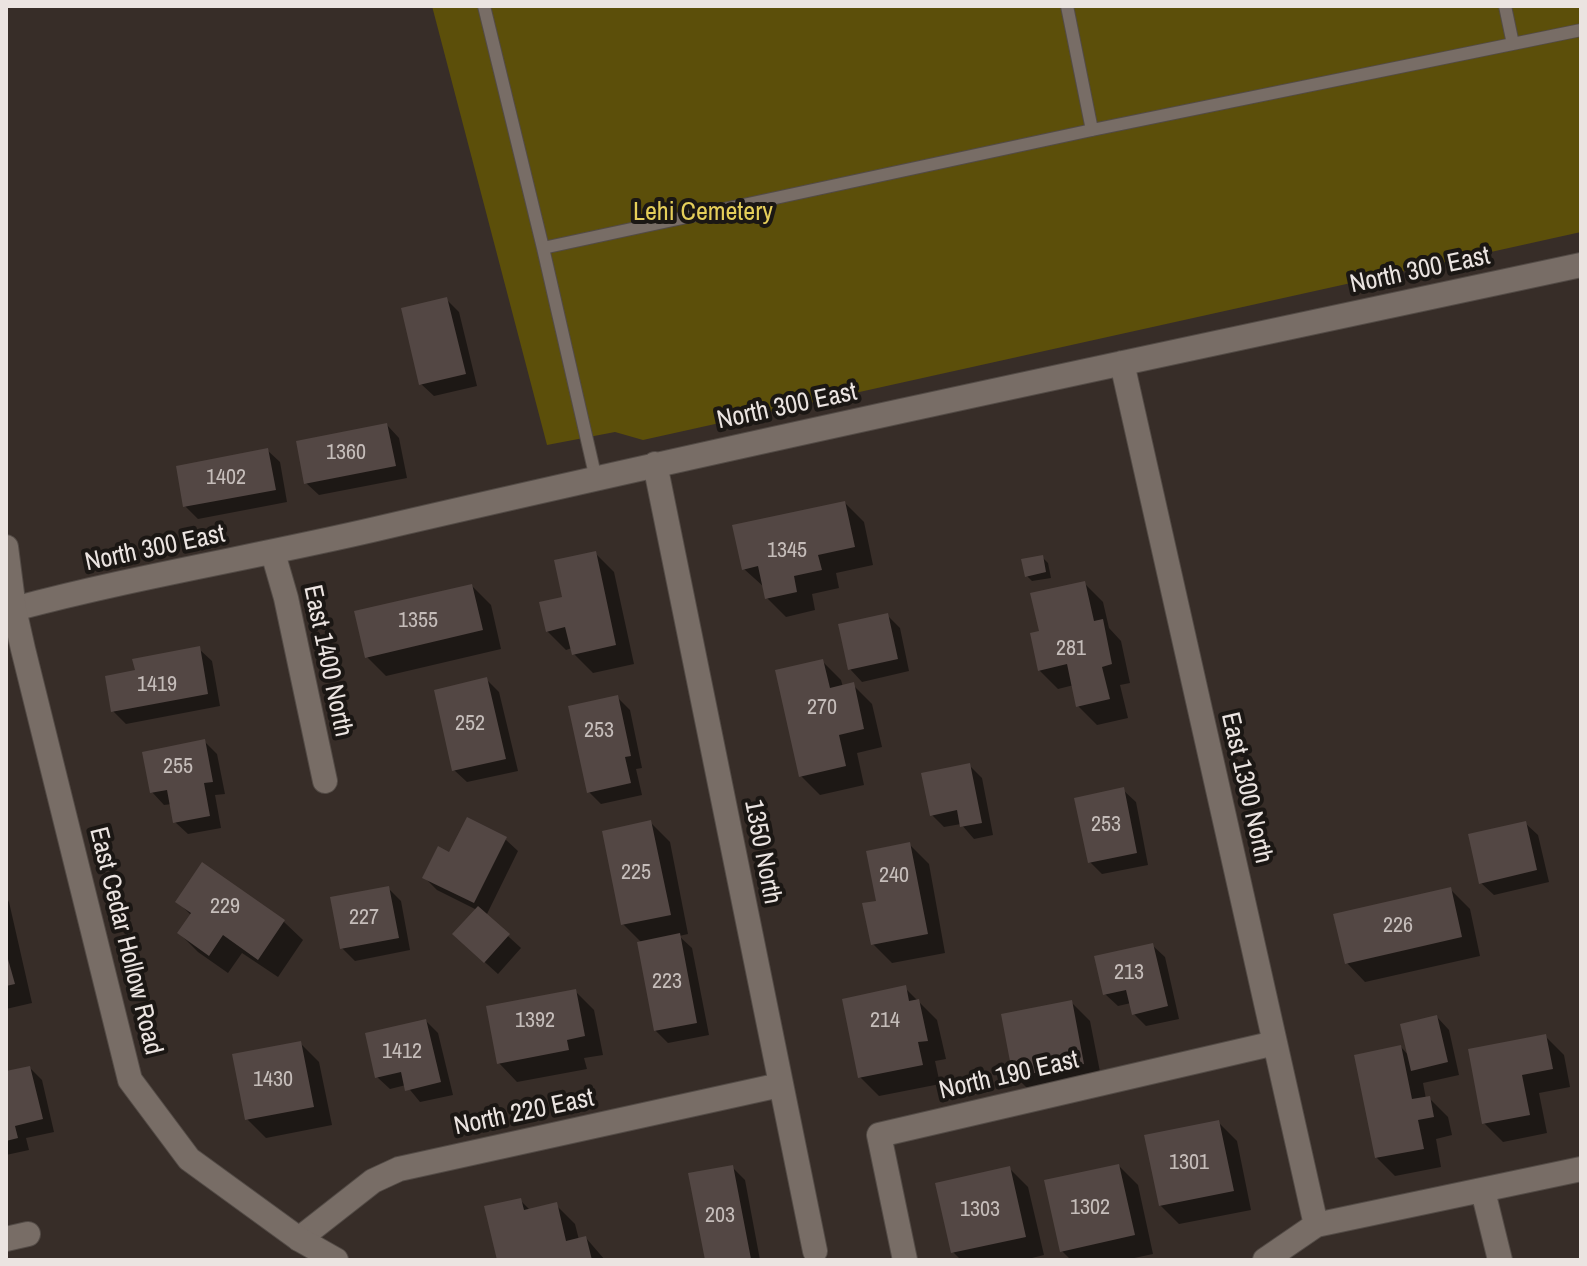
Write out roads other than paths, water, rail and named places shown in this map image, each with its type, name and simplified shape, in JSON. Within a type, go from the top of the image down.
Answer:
[{"type":"street","name":"North 300 East","points":[[10,610],[63,596],[273,553],[655,464],[1581,265]]},
{"type":"street","name":"East 1300 North","points":[[1122,363],[1316,1225]]},
{"type":"street","name":"1350 North","points":[[655,464],[815,1251]]},
{"type":"street","name":"East Cedar Hollow Road","points":[[6,547],[10,610],[130,1080],[189,1159],[299,1239],[336,1260]]},
{"type":"street","name":"East 1400 North","points":[[273,553],[286,598],[325,781]]},
{"type":"street","name":"North 190 East","points":[[905,1260],[879,1135],[1275,1043]]},
{"type":"street","name":"North 220 East","points":[[299,1239],[373,1181],[399,1169],[780,1085]]},
{"type":"street","points":[[1265,1260],[1316,1225],[1581,1169]]},
{"type":"street","points":[[1483,1191],[1500,1260]]},
{"type":"lane","points":[[484,6],[596,479]]},
{"type":"lane","points":[[1067,6],[1092,130]]},
{"type":"lane","points":[[1505,6],[1513,44]]},
{"type":"lane","points":[[543,248],[1092,130],[1581,30]]},
{"type":"park label","name":"Lehi Cemetery","points":[[703,213]]}]
